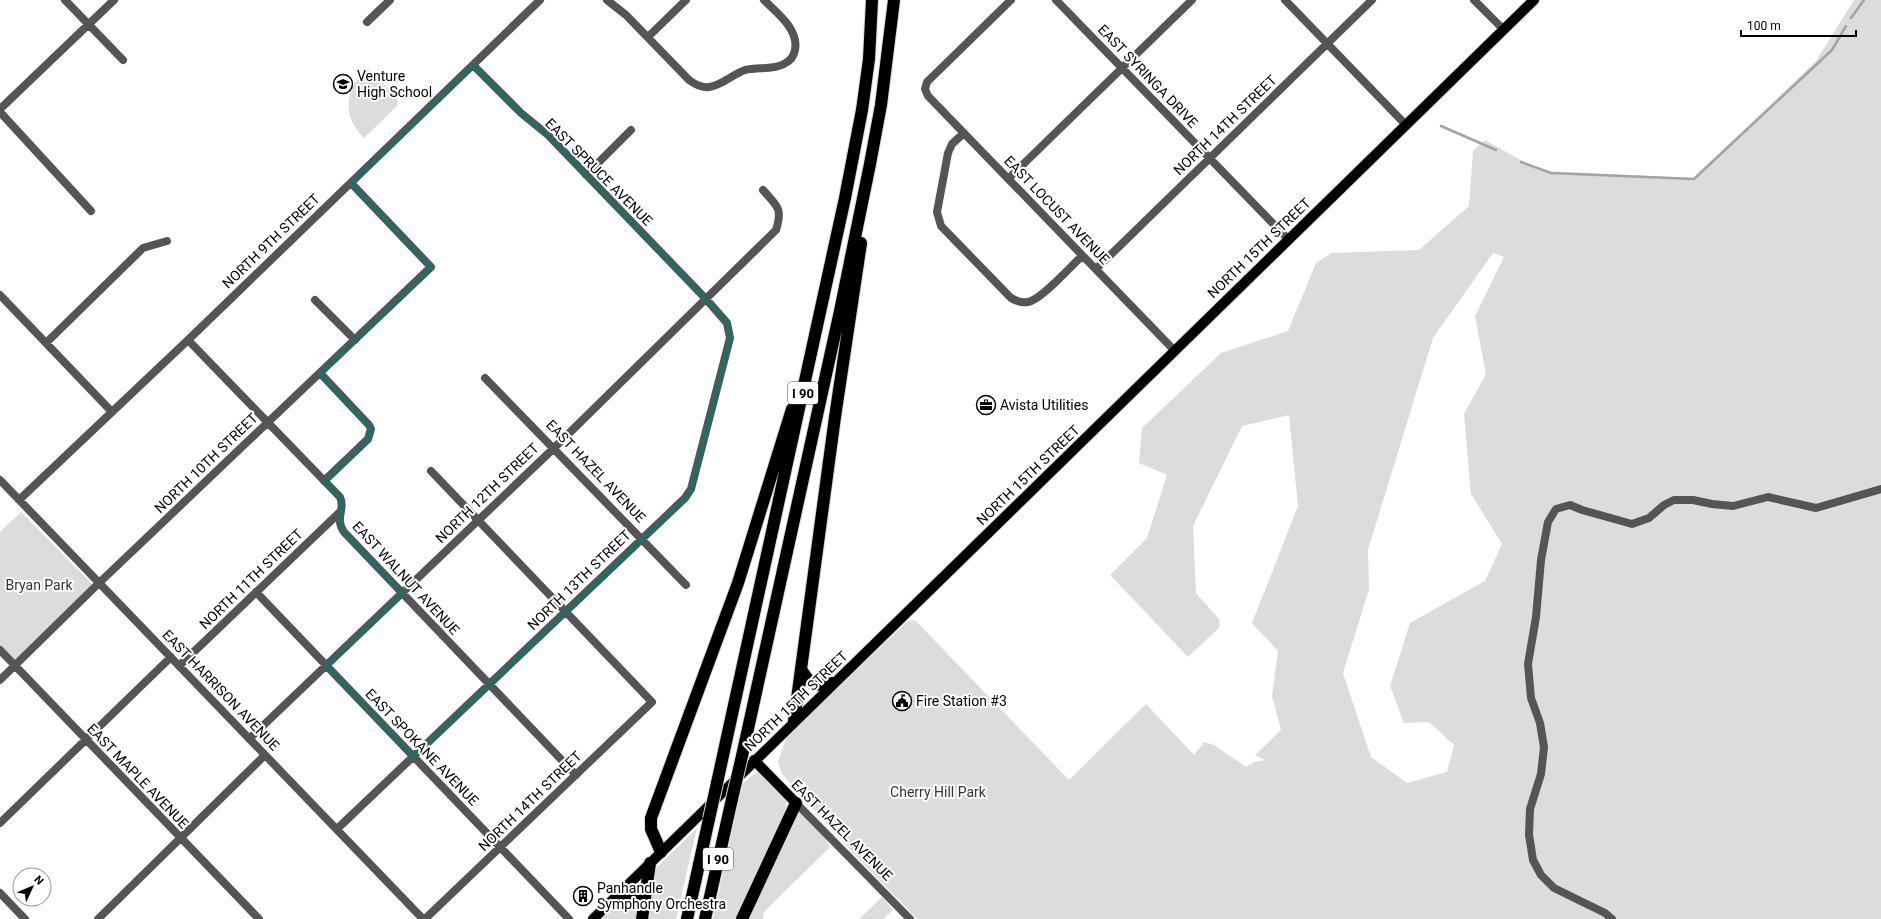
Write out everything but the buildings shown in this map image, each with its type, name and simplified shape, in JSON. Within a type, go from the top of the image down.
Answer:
[{"type":"highway","name":"I 90","points":[[687,919],[843,206],[862,110],[869,59],[872,0]]},
{"type":"highway","name":"I 90","points":[[705,919],[838,318],[870,164],[881,105],[894,0]]},
{"type":"highway","name":"I 90","points":[[794,721],[802,671],[835,417],[858,269],[870,164]]},
{"type":"highway","points":[[661,852],[651,829],[651,818],[738,583],[788,422],[810,357]]},
{"type":"highway","points":[[802,671],[808,680],[815,685],[833,683]]},
{"type":"highway","points":[[742,919],[796,803]]},
{"type":"highway","points":[[642,919],[650,863]]},
{"type":"highway","points":[[617,896],[634,898],[644,906]]},
{"type":"main road","name":"NORTH 15TH STREET","points":[[593,919],[754,760],[833,683],[883,637],[1174,350],[1534,0]]},
{"type":"main road","name":"EAST HAZEL AVENUE","points":[[754,760],[796,803]]},
{"type":"street","points":[[65,0],[123,60]]},
{"type":"street","points":[[91,211],[0,111],[114,0]]},
{"type":"street","points":[[367,22],[390,0]]},
{"type":"street","name":"NORTH 9TH STREET","points":[[19,500],[188,340],[540,0]]},
{"type":"street","points":[[607,0],[626,15],[689,80],[703,87],[716,85],[744,71],[758,68],[776,67],[786,63],[793,55],[796,48],[796,38],[793,31],[764,0]]},
{"type":"street","points":[[648,37],[686,0]]},
{"type":"street","name":"EAST LOCUST AVENUE","points":[[1011,0],[927,82],[926,86],[928,96],[1174,350]]},
{"type":"street","name":"EAST SYRINGA DRIVE","points":[[1056,0],[1288,239]]},
{"type":"street","points":[[1008,179],[1192,0]]},
{"type":"street","points":[[1285,0],[1406,125]]},
{"type":"street","name":"NORTH 14TH STREET","points":[[1096,269],[1372,0]]},
{"type":"street","points":[[1474,0],[1503,30]]},
{"type":"street","name":"EAST SPRUCE AVENUE","points":[[473,65],[521,114],[548,135],[706,299]]},
{"type":"street","points":[[586,175],[632,130]]},
{"type":"street","points":[[964,133],[952,144],[948,153],[938,204],[938,221],[941,226],[1010,298],[1025,302],[1039,297],[1082,256]]},
{"type":"street","name":"NORTH 10TH STREET","points":[[0,680],[267,422],[431,267],[350,183]]},
{"type":"street","name":"NORTH 12TH STREET","points":[[249,738],[554,448],[776,230],[780,216],[776,205],[763,190]]},
{"type":"street","points":[[46,343],[143,248],[167,241]]},
{"type":"street","points":[[0,295],[112,412]]},
{"type":"street","name":"NORTH 13TH STREET","points":[[337,829],[685,498],[691,489],[730,338],[727,323],[706,299]]},
{"type":"street","points":[[315,300],[355,340]]},
{"type":"street","name":"EAST WALNUT AVENUE","points":[[188,340],[340,497],[342,505],[339,522],[344,532],[576,775]]},
{"type":"street","points":[[320,373],[369,425],[371,433],[368,438],[324,481]]},
{"type":"street","name":"EAST HAZEL AVENUE","points":[[485,378],[686,585]]},
{"type":"street","points":[[431,471],[565,611]]},
{"type":"street","name":"EAST HARRISON AVENUE","points":[[0,480],[421,918]]},
{"type":"street","points":[[1612,919],[1605,913],[1554,888],[1541,875],[1533,860],[1529,835],[1530,810],[1541,774],[1544,747],[1540,723],[1531,698],[1528,664],[1536,617],[1541,560],[1548,522],[1556,509],[1570,505],[1582,510],[1632,524],[1649,518],[1664,505],[1674,500],[1693,500],[1733,506],[1768,497],[1816,508],[1881,489]]},
{"type":"street","name":"NORTH 11TH STREET","points":[[180,666],[340,512]]},
{"type":"street","name":"EAST SPOKANE AVENUE","points":[[256,592],[569,919]]},
{"type":"street","name":"NORTH 14TH STREET","points":[[421,918],[500,847],[652,702],[565,611]]},
{"type":"street","name":"EAST MAPLE AVENUE","points":[[0,650],[258,919]]},
{"type":"street","points":[[1,819],[86,740],[170,657]]},
{"type":"street","points":[[101,918],[265,755]]},
{"type":"street","name":"EAST HAZEL AVENUE","points":[[796,803],[910,919]]},
{"type":"street","points":[[0,893],[25,919]]},
{"type":"highlighted area","points":[[473,65],[521,113],[548,135],[706,299],[727,323],[730,338],[691,489],[685,498],[413,756],[326,665],[402,593],[341,529],[339,519],[342,502],[324,481],[368,439],[371,429],[320,373],[431,267],[351,183]]},
{"type":"green space","name":"Cherry Hill Park","points":[[1854,0],[1881,0],[1881,919],[917,919],[852,852],[782,774],[778,762],[787,736],[908,621],[915,620],[1069,780],[1146,704],[1194,755],[1204,742],[1214,745],[1246,767],[1254,762],[1265,760],[1255,755],[1281,730],[1272,696],[1278,651],[1252,623],[1298,506],[1289,415],[1242,426],[1193,526],[1196,593],[1219,619],[1220,627],[1188,657],[1110,575],[1147,538],[1167,475],[1139,463],[1142,428],[1221,353],[1288,331],[1316,263],[1332,253],[1419,250],[1469,206],[1473,151],[1485,140],[1540,171],[1693,178],[1816,61]],"holes":[[[1493,253],[1504,257],[1475,316],[1486,374],[1464,414],[1471,494],[1502,544],[1485,581],[1410,623],[1390,686],[1404,723],[1429,722],[1454,745],[1447,772],[1407,783],[1371,757],[1343,673],[1369,589],[1368,550],[1433,338]]]},
{"type":"green space","points":[[367,68],[398,99],[397,106],[364,138],[352,120],[349,112],[349,103],[350,94],[354,85]]},
{"type":"green space","name":"Bryan Park","points":[[21,512],[94,586],[15,665],[0,650],[0,532]]},
{"type":"green space","points":[[759,773],[768,778],[787,800],[785,815],[738,919],[713,919],[742,784],[754,774]]},
{"type":"green space","points":[[800,811],[826,839],[830,847],[764,912],[763,919],[748,919],[795,813]]},
{"type":"green space","points":[[697,828],[676,919],[647,919],[653,871]]},
{"type":"green space","points":[[882,897],[893,910],[883,919],[859,919]]},
{"type":"green space","points":[[624,901],[636,907],[638,919],[601,919],[615,906]]},
{"type":"waterway","points":[[1851,18],[1864,0]]},
{"type":"waterway","points":[[1521,162],[1551,173],[1694,179],[1832,50],[1846,26]]},
{"type":"waterway","points":[[1441,126],[1496,150]]},
{"type":"place","name":"Venture High School","points":[[343,84]]},
{"type":"place","name":"Avista Utilities","points":[[986,405]]},
{"type":"place","name":"Fire Station #3","points":[[902,701]]},
{"type":"place","name":"Panhandle Symphony Orchestra","points":[[583,896]]}]
